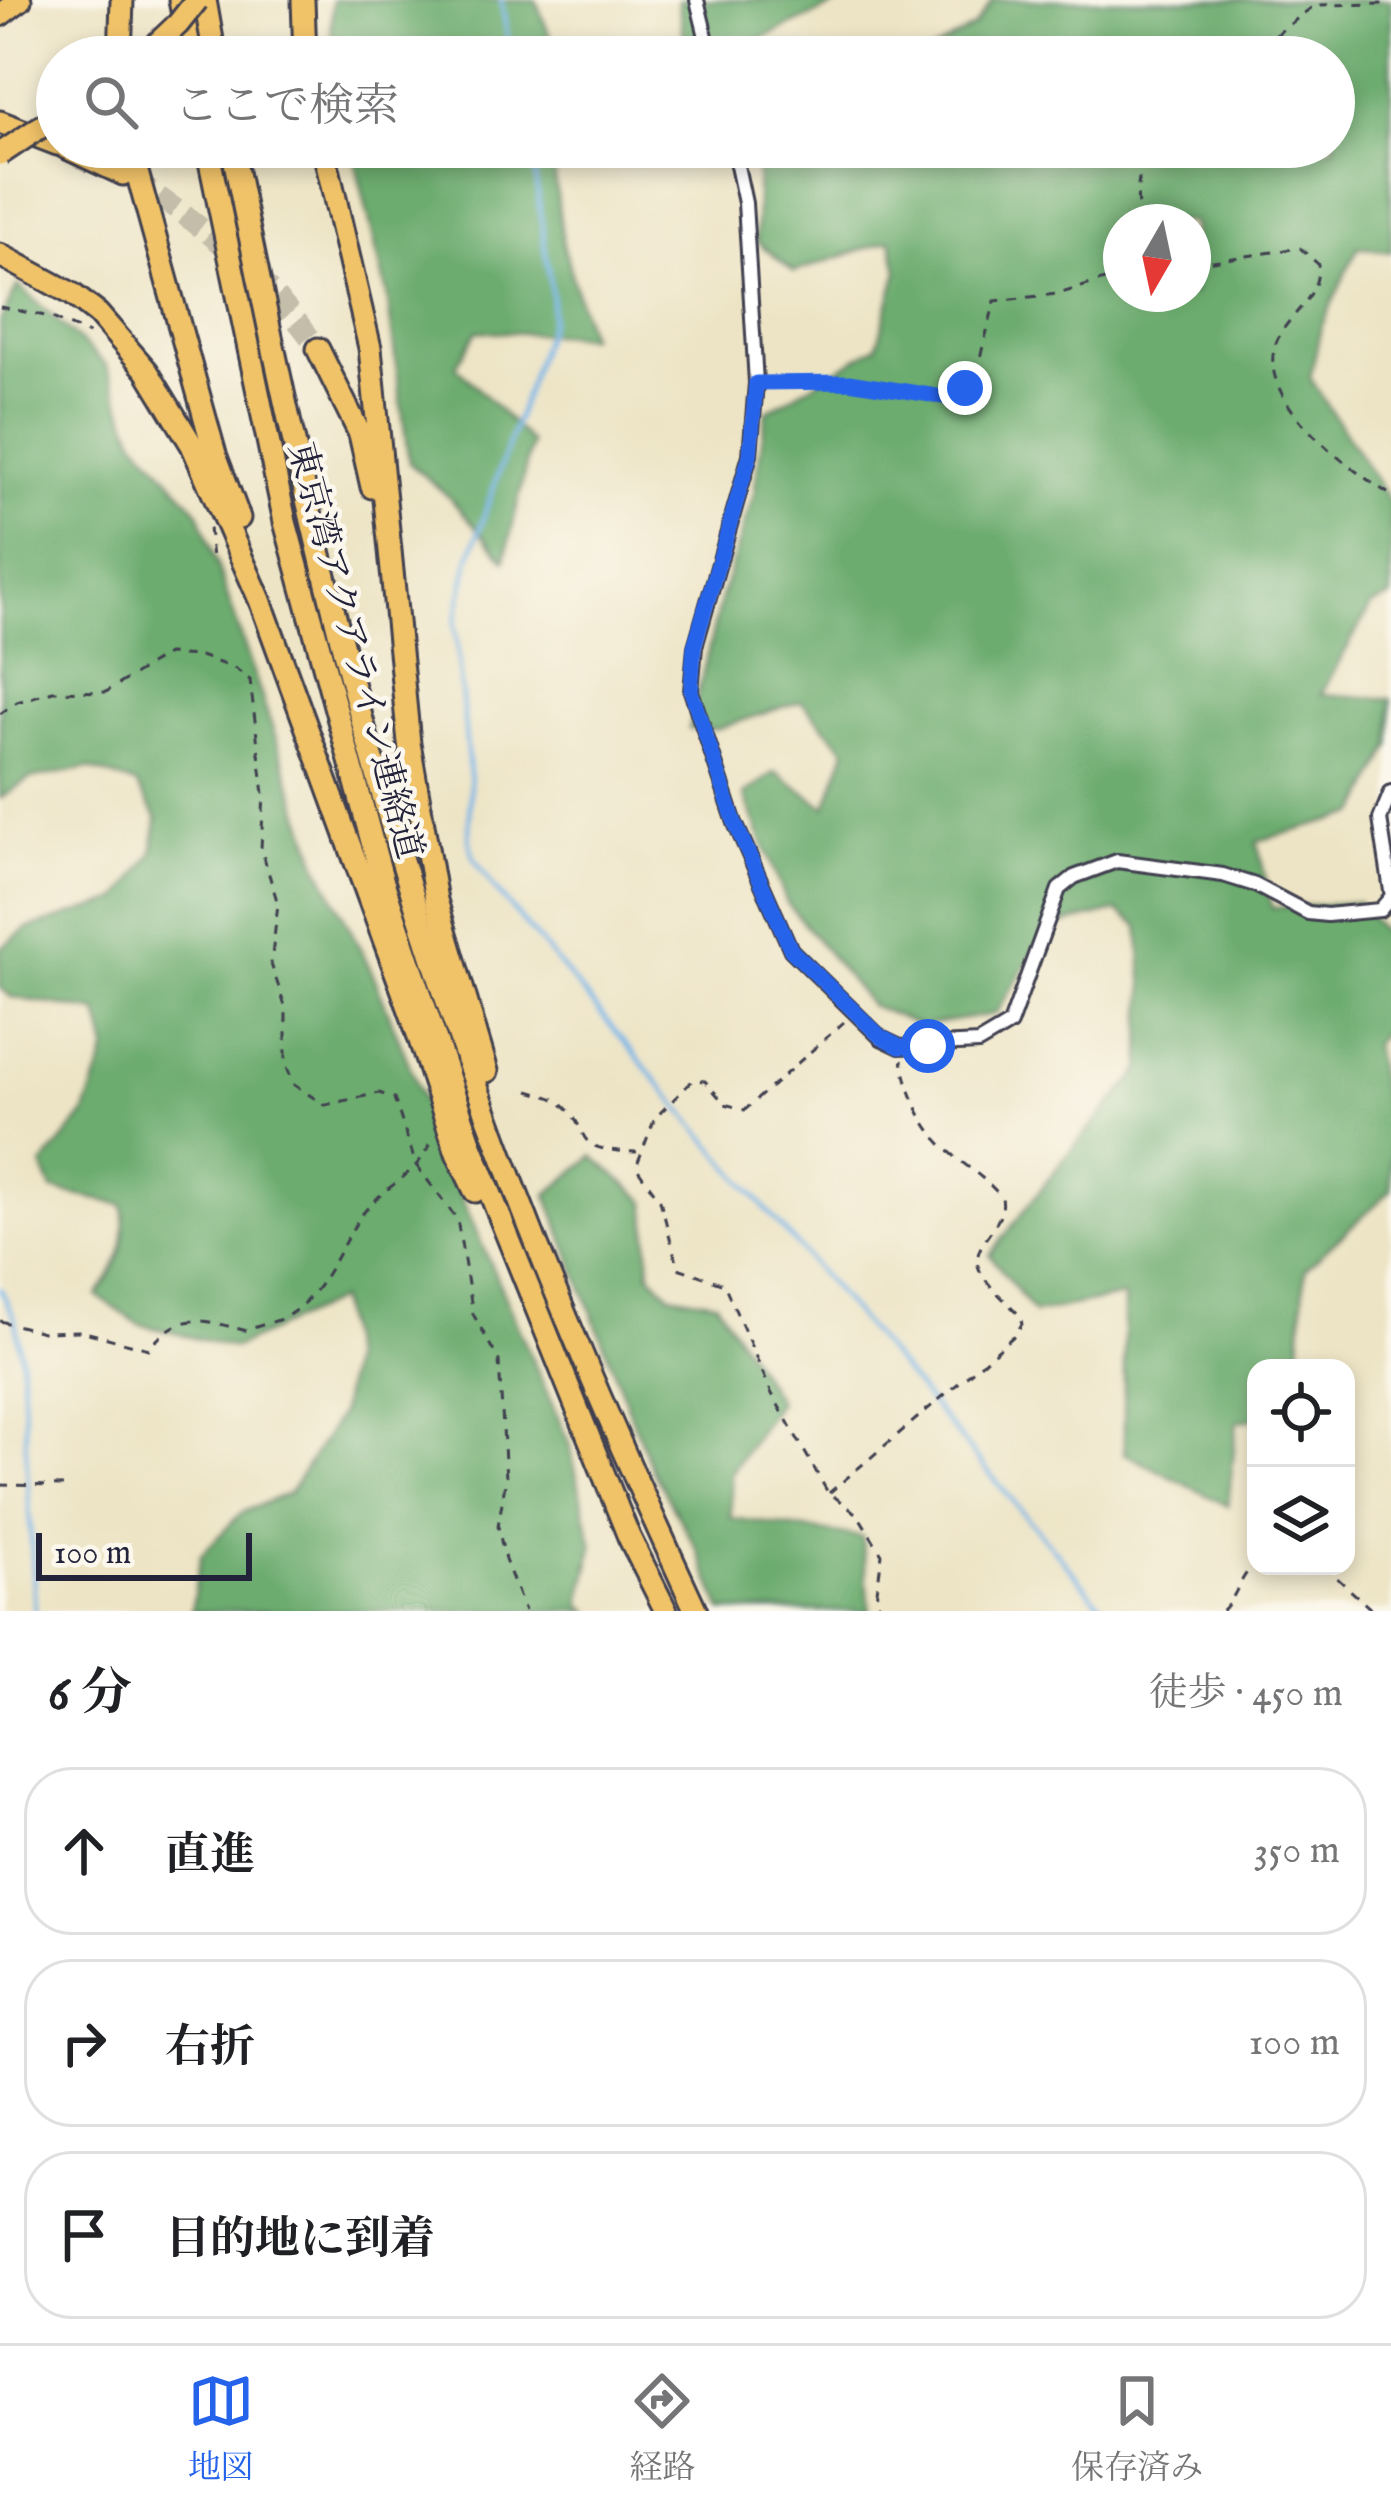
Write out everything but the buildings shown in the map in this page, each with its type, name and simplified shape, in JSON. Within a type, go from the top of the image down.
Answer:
[{"type":"highway","points":[[0,15],[20,0]]},
{"type":"highway","points":[[121,36],[122,0]]},
{"type":"highway","points":[[180,0],[187,36]]},
{"type":"highway","points":[[164,36],[201,0]]},
{"type":"highway","points":[[201,0],[210,36]]},
{"type":"highway","points":[[303,0],[304,36]]},
{"type":"highway","points":[[0,122],[36,136]]},
{"type":"highway","points":[[0,154],[36,130]]},
{"type":"highway","points":[[110,168],[123,174]]},
{"type":"highway","points":[[136,168],[215,454],[252,555],[260,600]]},
{"type":"highway","name":"東京湾アクアライン連絡道","points":[[211,168],[285,522],[339,732],[383,882],[477,1159],[544,1331]]},
{"type":"highway","name":"東京湾アクアライン連絡道","points":[[236,168],[309,515],[363,723],[449,1007],[569,1328]]},
{"type":"highway","points":[[328,168],[370,348],[409,742],[436,900],[569,1328],[696,1611]]},
{"type":"highway","points":[[0,255],[72,294],[98,314],[147,371],[192,446],[260,600],[457,1153],[544,1331],[629,1537],[666,1611]]},
{"type":"highway","points":[[318,349],[361,434],[394,580]]},
{"type":"street","points":[[697,0],[706,36]]},
{"type":"street","points":[[738,168],[745,203],[756,383],[750,455],[694,647],[691,691],[735,823],[791,950],[854,1013],[900,1047],[978,1043],[1010,1024],[1060,889],[1074,877],[1117,861],[1223,875],[1256,885],[1308,913],[1380,910],[1391,894],[1380,819],[1391,791]]},
{"type":"path","points":[[1274,36],[1315,5],[1391,4]]},
{"type":"path","points":[[1138,204],[1142,168]]},
{"type":"path","points":[[1211,261],[1300,248],[1318,264],[1319,283],[1275,345],[1273,376],[1291,412],[1345,462],[1391,495]]},
{"type":"path","points":[[756,383],[849,382],[943,397],[965,388],[977,369],[995,301],[1075,291],[1103,281]]},
{"type":"path","points":[[0,307],[50,317],[96,338]]},
{"type":"path","points":[[208,517],[212,560]]},
{"type":"path","points":[[0,714],[17,702],[53,692],[106,692],[167,654],[200,656],[236,669],[250,680],[264,794],[263,860],[278,904],[271,964],[286,1009],[286,1065],[294,1085],[326,1105],[379,1093],[394,1098],[416,1165],[457,1219],[472,1314],[499,1360],[506,1480],[499,1526],[505,1560],[526,1611]]},
{"type":"path","points":[[854,1013],[745,1110],[725,1104],[705,1081],[693,1080],[655,1118],[636,1166],[661,1200],[678,1268],[724,1284],[772,1394],[829,1493],[858,1515],[882,1554],[876,1598],[882,1611]]},
{"type":"path","points":[[829,1493],[1015,1335],[1022,1324],[977,1263],[980,1249],[1000,1219],[1002,1198],[984,1176],[935,1138],[914,1101],[900,1047]]},
{"type":"path","points":[[529,1091],[557,1100],[587,1143],[603,1151],[639,1152]]},
{"type":"path","points":[[0,1321],[43,1332],[81,1330],[149,1349],[161,1335],[186,1320],[247,1331],[288,1317],[314,1292],[373,1202],[395,1188],[416,1165],[435,1133]]},
{"type":"path","points":[[0,1485],[69,1486]]},
{"type":"path","points":[[1222,1611],[1233,1602],[1247,1574]]},
{"type":"path","points":[[1334,1575],[1373,1611]]},
{"type":"green space","points":[[332,0],[536,0],[550,36],[331,36]]},
{"type":"green space","points":[[678,0],[847,0],[767,36],[683,35]]},
{"type":"green space","points":[[993,0],[1391,0],[1391,252],[1358,247],[1321,327],[1310,378],[1391,504],[1391,597],[1371,606],[1321,694],[1391,699],[1391,745],[1358,814],[1257,841],[1272,908],[1358,902],[1391,943],[1391,1023],[1373,1045],[1391,1137],[1391,1190],[1305,1269],[1300,1359],[1247,1359],[1247,1420],[1237,1422],[1228,1506],[1124,1453],[1124,1296],[1034,1313],[990,1255],[1141,1070],[1144,990],[1139,926],[1117,911],[1050,927],[996,1014],[920,1026],[870,1005],[787,903],[744,795],[775,772],[826,807],[846,750],[801,701],[717,729],[689,729],[721,598],[754,494],[766,412],[877,346],[898,271],[891,240],[794,272],[756,241],[758,168],[1355,168],[1355,36],[958,36],[974,27]]},
{"type":"green space","points":[[357,168],[554,168],[563,244],[589,336],[477,331],[456,366],[531,443],[505,560],[445,493],[409,463],[387,295]]},
{"type":"green space","points":[[18,285],[106,365],[135,439],[199,512],[320,869],[374,976],[465,1206],[569,1443],[593,1546],[581,1604],[590,1611],[191,1611],[201,1555],[241,1513],[289,1493],[340,1414],[349,1359],[338,1300],[234,1348],[139,1324],[97,1296],[120,1254],[123,1205],[52,1190],[42,1166],[84,1115],[107,1050],[98,1012],[11,997],[0,987],[0,949],[26,929],[119,900],[153,852],[157,818],[136,784],[88,768],[29,779],[0,799],[0,321]]},
{"type":"green space","points":[[593,1156],[646,1201],[650,1273],[670,1294],[716,1302],[778,1401],[731,1473],[731,1518],[862,1537],[870,1611],[722,1611],[698,1551],[652,1470],[547,1195]]},
{"type":"waterway","points":[[501,0],[507,36]]},
{"type":"waterway","points":[[534,168],[551,318],[469,560],[455,624],[474,858],[495,889],[1106,1611]]},
{"type":"waterway","points":[[0,1288],[15,1319],[21,1357],[35,1611]]},
{"type":"tunnel","points":[[133,180],[234,256],[279,300],[318,349]]},
{"type":"route","points":[[928,1046],[900,1047],[881,1037],[791,950],[735,823],[691,691],[694,647],[750,455],[756,383],[849,382],[943,397],[965,388]]}]
